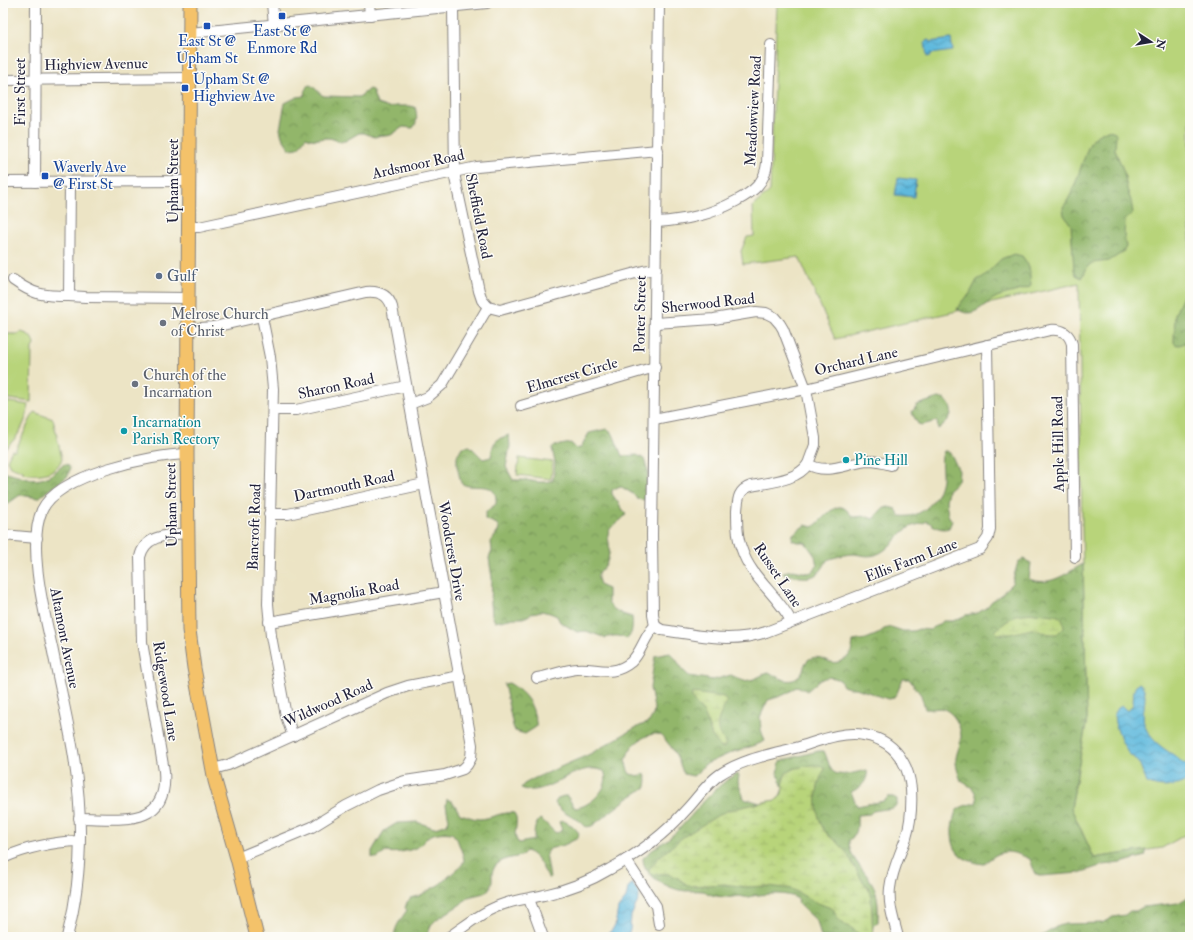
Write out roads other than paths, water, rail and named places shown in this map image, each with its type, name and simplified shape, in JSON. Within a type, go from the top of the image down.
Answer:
[{"type":"main road","name":"Upham Street","points":[[190,3],[187,454],[189,630],[194,668],[213,769],[257,937]]},
{"type":"street","name":"First Street","points":[[35,182],[36,3]]},
{"type":"street","points":[[272,3],[274,25]]},
{"type":"street","points":[[370,3],[370,15]]},
{"type":"street","points":[[190,33],[487,3]]},
{"type":"street","name":"Porter Street","points":[[655,626],[653,615],[652,535],[659,3]]},
{"type":"street","name":"Sheffield Road","points":[[453,6],[454,172],[479,291],[482,300],[488,307]]},
{"type":"street","name":"Meadowview Road","points":[[657,222],[683,219],[712,213],[750,193],[761,182],[767,163],[771,45]]},
{"type":"street","name":"Highview Avenue","points":[[3,80],[189,78]]},
{"type":"street","name":"Ardsmoor Road","points":[[188,228],[493,164],[658,150]]},
{"type":"street","points":[[3,182],[189,181]]},
{"type":"street","points":[[69,296],[70,182]]},
{"type":"street","points":[[410,404],[428,397],[442,385],[488,307],[500,310],[643,271],[656,269]]},
{"type":"street","points":[[13,280],[29,291],[39,294],[85,297],[188,298]]},
{"type":"street","name":"Woodcrest Drive","points":[[188,329],[210,328],[360,293],[371,292],[384,295],[389,300],[392,307],[472,745],[471,758],[463,769],[445,775],[405,781],[378,790],[346,806],[312,827],[237,858]]},
{"type":"street","name":"Sherwood Road","points":[[655,323],[714,319],[756,312],[768,314],[776,319],[782,326],[806,389],[815,438],[815,445],[808,464]]},
{"type":"street","name":"Bancroft Road","points":[[262,317],[271,364],[273,410],[267,588],[269,622],[286,716],[293,736]]},
{"type":"street","name":"Orchard Lane","points":[[654,419],[806,389],[1050,330],[1064,332]]},
{"type":"street","name":"Apple Hill Road","points":[[1064,332],[1069,336],[1072,344],[1075,557]]},
{"type":"street","name":"Ellis Farm Lane","points":[[655,626],[662,630],[718,638],[736,639],[756,636],[791,621],[974,552],[985,544],[990,529],[987,345]]},
{"type":"street","name":"Elmcrest Circle","points":[[521,406],[655,367]]},
{"type":"street","name":"Sharon Road","points":[[273,410],[296,410],[406,386]]},
{"type":"street","name":"Altamont Avenue","points":[[68,934],[76,889],[79,818],[73,753],[40,588],[37,564],[39,520],[45,505],[69,485],[95,474],[131,462],[159,456],[187,454]]},
{"type":"street","points":[[808,464],[824,469],[869,461],[891,465]]},
{"type":"street","name":"Russet Lane","points":[[791,621],[783,607],[759,578],[744,555],[738,535],[738,502],[740,492],[744,488],[794,477],[802,472],[808,464]]},
{"type":"street","name":"Dartmouth Road","points":[[269,514],[288,514],[424,484]]},
{"type":"street","name":"Ridgewood Lane","points":[[79,818],[121,818],[142,815],[154,810],[163,795],[165,781],[164,771],[142,642],[140,557],[144,548],[154,539],[161,536],[188,533]]},
{"type":"street","points":[[3,535],[37,538]]},
{"type":"street","name":"Magnolia Road","points":[[269,622],[444,592]]},
{"type":"street","points":[[537,678],[578,669],[600,671],[618,669],[635,658],[649,632],[655,626]]},
{"type":"street","name":"Wildwood Road","points":[[213,769],[228,765],[392,691],[408,686],[460,676]]},
{"type":"street","points":[[449,937],[482,914],[497,906],[516,900],[529,899],[556,892],[610,870],[662,834],[686,811],[705,787],[729,769],[758,758],[839,736],[855,734],[871,736],[885,742],[897,753],[904,764],[910,786],[912,803],[910,819],[906,838],[892,873],[890,889],[890,902],[898,937]]},
{"type":"street","points":[[3,858],[40,845],[79,840]]},
{"type":"street","points":[[626,860],[656,906],[659,924]]},
{"type":"street","points":[[529,899],[543,937]]},
{"type":"water","points":[[951,39],[953,51],[931,54],[931,56],[927,57],[925,41],[929,40],[930,42]]},
{"type":"water","points":[[898,178],[916,180],[914,197],[895,195]]},
{"type":"water","points":[[1139,683],[1145,691],[1143,715],[1145,726],[1153,739],[1160,746],[1183,763],[1190,765],[1190,779],[1185,782],[1169,787],[1147,783],[1140,765],[1128,753],[1121,740],[1114,715],[1118,708],[1122,706],[1127,711],[1131,708],[1134,690]]},
{"type":"water","points":[[632,883],[639,893],[639,899],[631,916],[628,937],[603,937],[615,926],[618,908],[626,898],[628,888]]},
{"type":"place","name":"East St @ Enmore Rd","points":[[282,16]]},
{"type":"place","name":"East St @ Upham St","points":[[207,26]]},
{"type":"place","name":"Upham St @ Highview Ave","points":[[185,88]]},
{"type":"place","name":"Waverly Ave @ First St","points":[[45,176]]},
{"type":"place","name":"Gulf","points":[[159,276]]},
{"type":"place","name":"Melrose Church of Christ","points":[[163,323]]},
{"type":"place","name":"Church of the Incarnation","points":[[135,384]]},
{"type":"place","name":"Incarnation Parish Rectory","points":[[124,431]]},
{"type":"place","name":"Pine Hill","points":[[846,460]]}]
